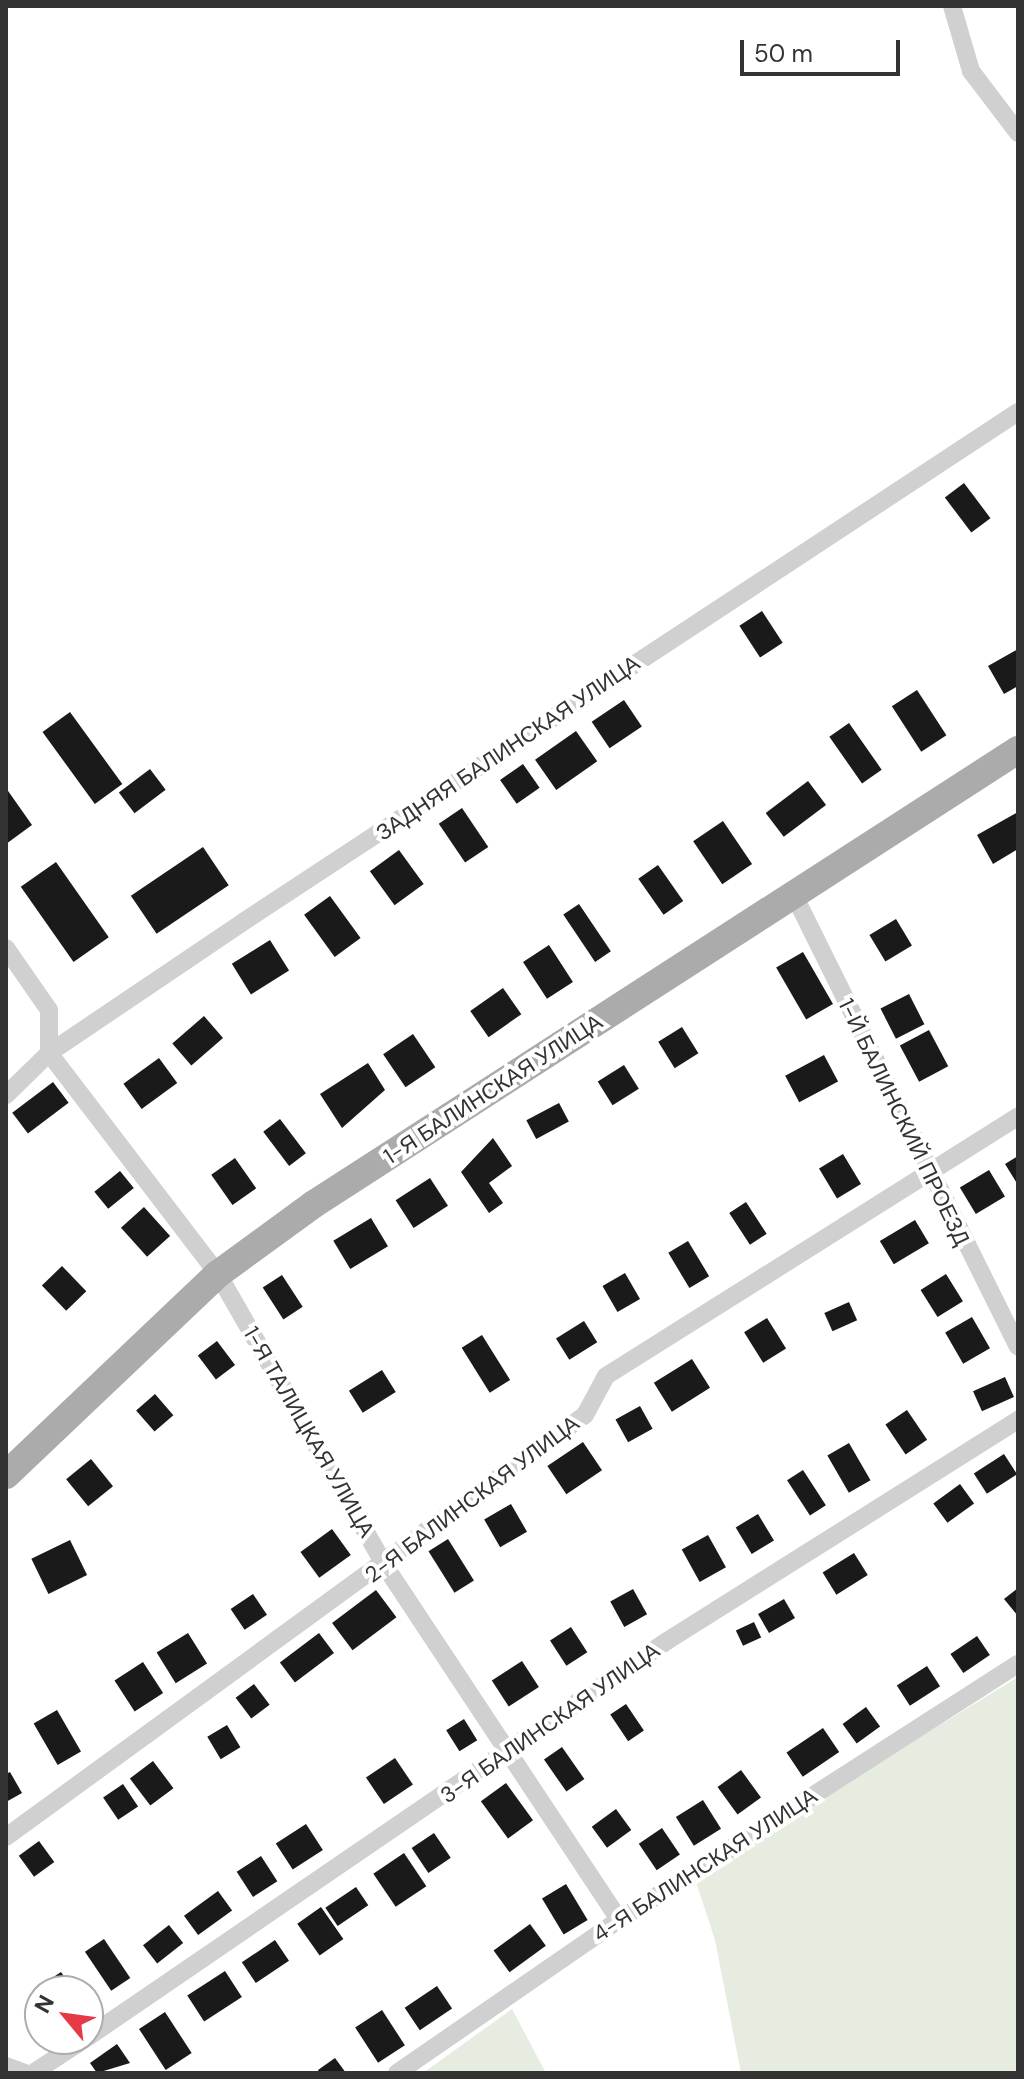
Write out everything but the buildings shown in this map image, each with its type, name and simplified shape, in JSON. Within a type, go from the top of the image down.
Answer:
[{"type":"main road","name":"1-Я БАЛИНСКАЯ УЛИЦА","points":[[6,1475],[218,1274],[1018,750]]},
{"type":"street","points":[[952,6],[971,71],[1018,133]]},
{"type":"street","name":"ЗАДНЯЯ БАЛИНСКАЯ УЛИЦА","points":[[6,1095],[49,1053],[1018,412]]},
{"type":"street","name":"1-Й БАЛИНСКИЙ ПРОЕЗД","points":[[794,895],[927,1171],[1018,1347]]},
{"type":"street","points":[[6,948],[49,1010],[49,1053]]},
{"type":"street","name":"1-Я ТАЛИЦКАЯ УЛИЦА","points":[[49,1053],[218,1274],[385,1566],[619,1920]]},
{"type":"street","name":"2-Я БАЛИНСКАЯ УЛИЦА","points":[[6,1837],[385,1566],[585,1415],[606,1376],[927,1171],[1018,1117]]},
{"type":"street","name":"3-Я БАЛИНСКАЯ УЛИЦА","points":[[104,2026],[509,1752],[667,1641],[1018,1420]]},
{"type":"street","name":"4-Я БАЛИНСКАЯ УЛИЦА","points":[[397,2073],[619,1920],[1018,1664]]},
{"type":"street","name":"3-Я БАЛИНСКАЯ УЛИЦА","points":[[34,2072],[60,2055]]},
{"type":"street","points":[[6,2066],[34,2072]]},
{"type":"shaded area","points":[[1018,1677],[1018,2073],[741,2073],[715,1940],[694,1876]]},
{"type":"shaded area","points":[[512,2009],[546,2073],[423,2073]]}]
